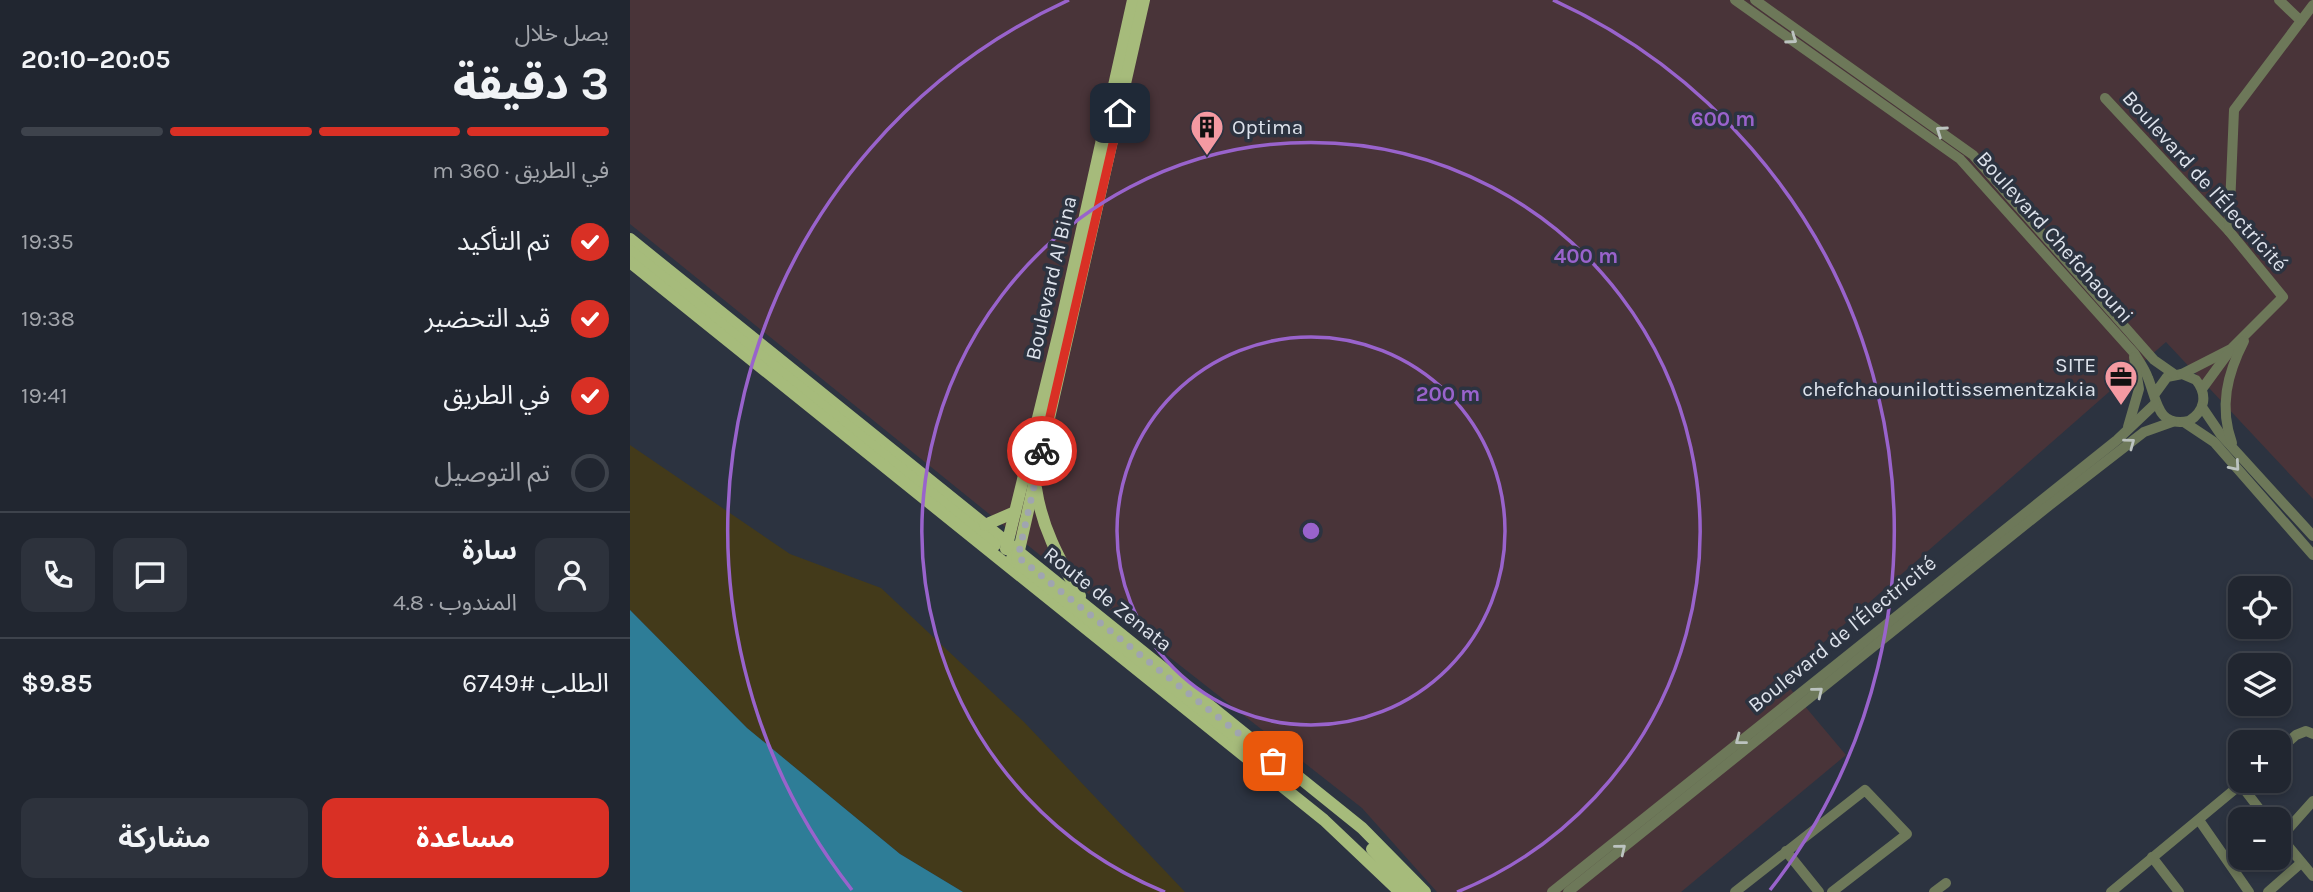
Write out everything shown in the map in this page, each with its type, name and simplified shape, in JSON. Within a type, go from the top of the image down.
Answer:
[{"type":"main road","name":"Boulevard Al Bina","points":[[1005,552],[1061,324],[1133,0]]},
{"type":"main road","name":"Boulevard Al Bina","points":[[1017,561],[1144,0]]},
{"type":"main road","name":"Route de Zenata","points":[[630,241],[985,525],[1005,552]]},
{"type":"main road","name":"Route de Zenata","points":[[630,241],[878,441],[1005,552]]},
{"type":"main road","name":"Route de Zenata","points":[[630,251],[1337,819],[1376,852],[1413,892]]},
{"type":"main road","name":"Route de Zenata","points":[[630,262],[868,452],[1017,561],[1327,805],[1423,892]]},
{"type":"main road","points":[[1035,481],[1046,533],[1083,603]]},
{"type":"main road","points":[[985,525],[1015,512]]},
{"type":"main road","name":"Route de Zenata","points":[[1017,561],[1083,603],[1362,828],[1423,892]]},
{"type":"main road","name":"Route de Zenata","points":[[1017,561],[1330,825],[1399,892]]},
{"type":"street","name":"Boulevard Chefchaouni","points":[[1735,0],[1959,159],[2134,353],[2146,372],[2158,412],[2172,422]]},
{"type":"street","name":"Boulevard Chefchaouni","points":[[1755,0],[1973,155],[2154,360],[2178,374],[2196,380],[2202,389]]},
{"type":"street","points":[[2279,0],[2301,20]]},
{"type":"street","points":[[2229,231],[2234,110],[2313,5]]},
{"type":"street","name":"Boulevard de l'Électricité","points":[[2105,98],[2229,231],[2283,297],[2231,349],[2202,389]]},
{"type":"street","points":[[2233,447],[2224,411],[2227,387],[2234,361],[2248,334]]},
{"type":"street","name":"Boulevard de l'Électricité","points":[[2178,374],[2231,349]]},
{"type":"street","points":[[2126,431],[2136,407],[2139,389],[2134,353]]},
{"type":"street","points":[[2155,400],[2161,382],[2178,374]]},
{"type":"street","points":[[2172,422],[2184,422],[2196,416],[2202,407],[2202,389]]},
{"type":"street","name":"Boulevard de l'Électricité","points":[[1552,892],[2126,431],[2155,400]]},
{"type":"street","points":[[2202,407],[2233,447],[2313,536]]},
{"type":"street","name":"Boulevard de l'Électricité","points":[[1568,892],[2046,508],[2144,432],[2172,422]]},
{"type":"street","points":[[2184,422],[2214,442],[2313,555]]},
{"type":"street","points":[[2291,740],[2300,732],[2313,734]]},
{"type":"street","points":[[1735,892],[1864,790],[1907,834],[1832,892]]},
{"type":"street","points":[[2111,892],[2232,793]]},
{"type":"street","points":[[2291,824],[2313,801]]},
{"type":"street","points":[[2199,820],[2249,892]]},
{"type":"street","points":[[2291,850],[2313,876]]},
{"type":"street","points":[[1786,851],[1819,892]]},
{"type":"street","points":[[2152,857],[2179,892]]},
{"type":"street","points":[[2269,892],[2301,863]]},
{"type":"street","points":[[1934,892],[1946,883]]},
{"type":"shaded area","points":[[630,0],[2313,0],[2313,499],[2166,342],[1782,679],[1846,755],[1681,892],[1437,892],[1362,808],[1066,576],[630,224]]},
{"type":"sand","points":[[630,445],[790,554],[881,588],[1024,722],[1185,892],[963,892],[900,854],[747,728],[630,610]]},
{"type":"water","points":[[630,610],[747,728],[900,854],[963,892],[630,892]]},
{"type":"way so far","points":[[1042,451],[1018,557],[1273,761]]},
{"type":"place","name":"Optima","points":[[1207,157]]},
{"type":"place","name":"SITE chefchaounilottissementzakia","points":[[2121,407]]},
{"type":"route","points":[[1042,451],[1120,113]]}]
